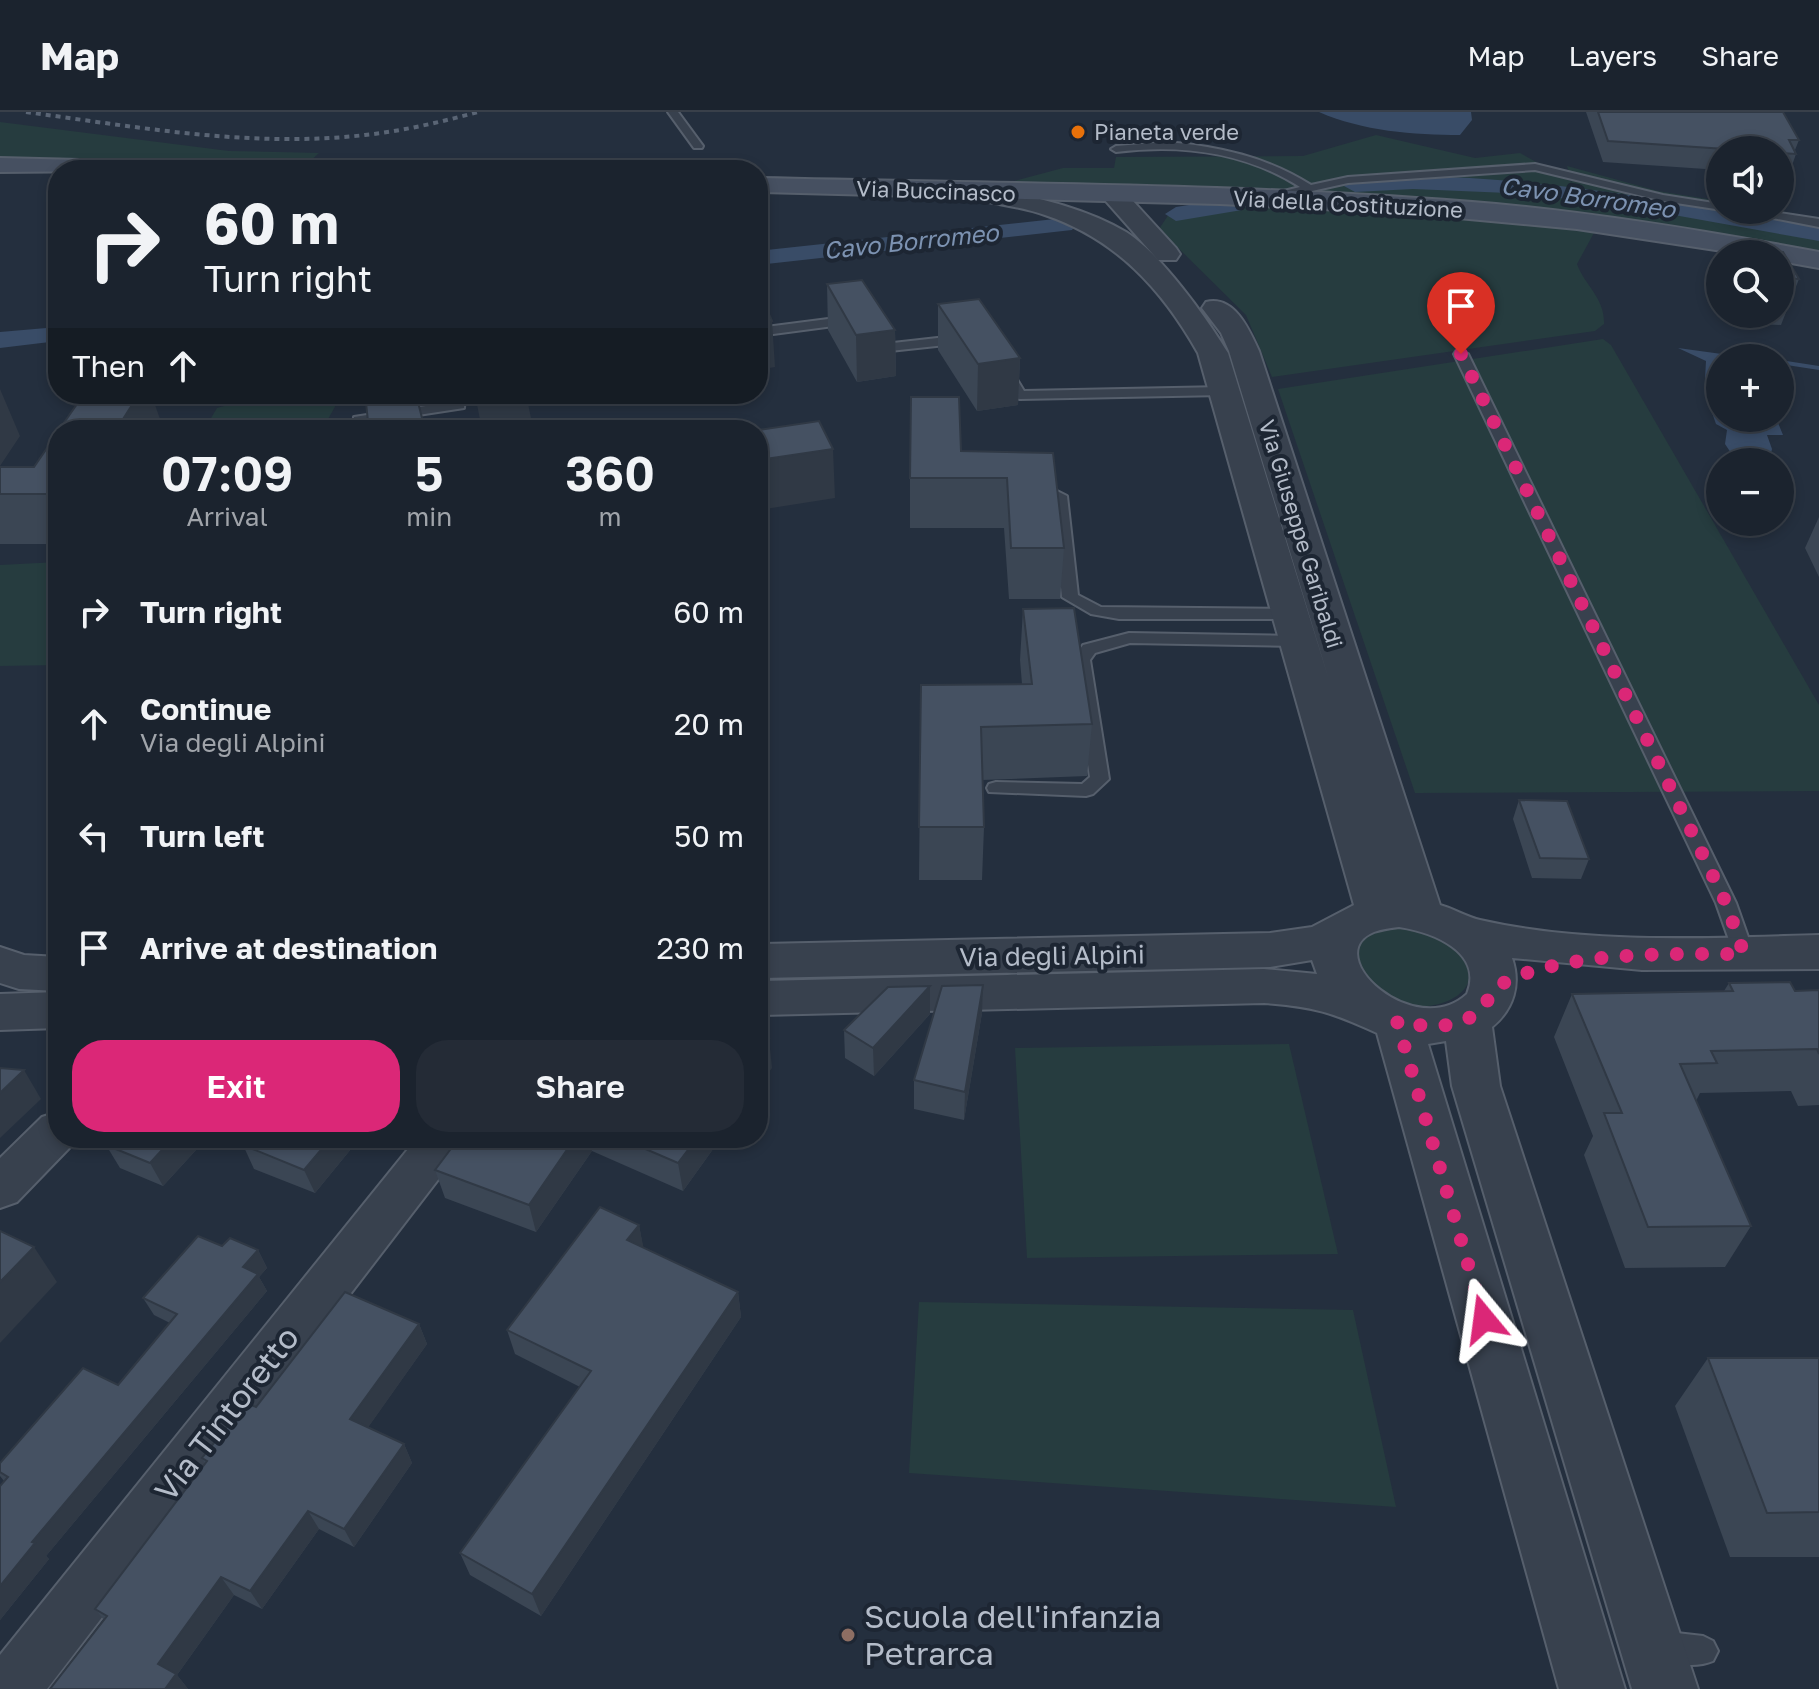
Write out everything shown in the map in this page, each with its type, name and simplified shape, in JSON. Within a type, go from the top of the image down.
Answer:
[{"type":"main road","points":[[0,165],[48,166]]},
{"type":"main road","name":"Via Buccinasco","points":[[768,185],[1100,194]]},
{"type":"main road","name":"Via della Costituzione","points":[[1100,194],[1260,198],[1498,212],[1752,247],[1819,260]]},
{"type":"street","name":"Via Giuseppe Garibaldi","points":[[975,192],[1053,209],[1098,227],[1129,247],[1192,317],[1213,353],[1292,628],[1381,919]]},
{"type":"street","name":"Via Giuseppe Garibaldi","points":[[1100,194],[1149,234],[1221,313],[1235,331],[1244,351],[1381,919]]},
{"type":"street","points":[[1098,227],[1079,210],[1079,203],[1100,194]]},
{"type":"street","points":[[1149,234],[1153,214],[1178,196]]},
{"type":"street","points":[[1592,1689],[1380,1013],[1342,983],[1335,965],[1335,947],[1381,919],[1446,921],[1467,934],[1489,959],[1494,979],[1480,1004],[1476,1086],[1673,1662]]},
{"type":"street","name":"Via degli Alpini","points":[[768,961],[1270,950],[1321,942],[1381,919]]},
{"type":"street","points":[[1467,934],[1548,947],[1624,954],[1819,952]]},
{"type":"street","points":[[768,998],[1264,986],[1309,989],[1380,1013],[1434,1026],[1480,1004],[1531,972],[1624,954]]},
{"type":"street","points":[[0,964],[19,972],[48,973]]},
{"type":"street","points":[[0,1012],[48,1010]]},
{"type":"street","points":[[0,1188],[48,1140]]},
{"type":"street","name":"Via Tintoretto","points":[[10,1689],[436,1148]]},
{"type":"lane","points":[[673,112],[698,146]]},
{"type":"lane","points":[[1116,149],[1166,147],[1227,155],[1289,173],[1312,190]]},
{"type":"lane","points":[[1260,198],[1312,190],[1348,180],[1535,167],[1649,195],[1706,205]]},
{"type":"lane","points":[[1794,219],[1819,223]]},
{"type":"lane","points":[[768,331],[867,318],[890,347],[983,337]]},
{"type":"lane","points":[[1461,354],[1726,903],[1744,954]]},
{"type":"lane","points":[[998,360],[1020,395],[1223,391]]},
{"type":"lane","points":[[359,420],[459,404]]},
{"type":"lane","points":[[1011,493],[1047,491],[1059,496],[1070,597],[1084,606],[1119,614],[1292,628]]},
{"type":"lane","points":[[996,788],[1086,790],[1100,779],[1081,660],[1089,649],[1129,638],[1292,628]]},
{"type":"green space","points":[[0,122],[229,151],[319,153],[311,160],[0,159]]},
{"type":"green space","points":[[1376,135],[1475,158],[1520,153],[1572,182],[1567,166],[1658,191],[1706,199],[1706,224],[1794,224],[1794,214],[1819,218],[1819,251],[1794,247],[1794,240],[1753,240],[1591,213],[1423,197],[1003,184],[1063,168],[1114,168],[1116,157],[1303,156]]},
{"type":"green space","points":[[1196,202],[1494,218],[1595,231],[1577,264],[1598,299],[1604,324],[1595,331],[1272,377],[1246,315],[1159,229],[1169,214]]},
{"type":"green space","points":[[1603,339],[1611,345],[1706,509],[1706,536],[1721,536],[1819,705],[1819,791],[1415,793],[1278,389]]},
{"type":"green space","points":[[232,404],[336,404],[328,420],[210,420],[217,408]]},
{"type":"green space","points":[[48,563],[48,665],[0,666],[0,565]]},
{"type":"green space","points":[[1411,925],[1450,943],[1469,967],[1469,980],[1463,991],[1452,999],[1422,1007],[1406,1006],[1382,995],[1355,968],[1356,943],[1378,927]]},
{"type":"green space","points":[[1289,1044],[1338,1254],[1027,1258],[1015,1048]]},
{"type":"green space","points":[[919,1302],[1353,1310],[1396,1507],[909,1473]]},
{"type":"water","points":[[1319,112],[1471,112],[1472,120],[1460,135],[1425,134],[1370,128]]},
{"type":"water","points":[[1678,348],[1706,352],[1706,361]]},
{"type":"water","points":[[1727,432],[1782,432],[1783,435],[1767,435],[1772,448],[1728,448],[1725,444]]},
{"type":"building","points":[[1598,112],[1783,112],[1799,140],[1794,140],[1794,136],[1706,136],[1706,148],[1608,141]]},
{"type":"building","points":[[862,280],[895,330],[856,335],[827,284]]},
{"type":"building","points":[[979,299],[1020,358],[978,364],[938,304]]},
{"type":"building","points":[[911,397],[959,397],[961,451],[1053,453],[1064,548],[1011,548],[1007,478],[910,478]]},
{"type":"building","points":[[77,404],[133,404],[122,420],[66,420]]},
{"type":"building","points":[[366,404],[418,404],[422,420],[368,420]]},
{"type":"building","points":[[819,421],[833,449],[768,459],[768,429]]},
{"type":"building","points":[[48,447],[48,494],[0,494],[0,467],[34,467]]},
{"type":"building","points":[[1074,608],[1092,724],[981,727],[984,827],[919,827],[921,685],[1032,684],[1023,609]]},
{"type":"building","points":[[1519,800],[1567,801],[1589,859],[1540,858]]},
{"type":"building","points":[[1790,982],[1795,991],[1819,990],[1819,1054],[1817,1049],[1711,1051],[1717,1063],[1680,1064],[1751,1226],[1648,1227],[1604,1113],[1622,1113],[1572,994],[1733,991],[1729,983]]},
{"type":"building","points":[[983,985],[965,1092],[914,1080],[942,986]]},
{"type":"building","points":[[930,986],[873,1048],[844,1030],[888,987]]},
{"type":"building","points":[[0,1068],[24,1070],[0,1093]]},
{"type":"building","points":[[113,1148],[164,1148],[150,1163]]},
{"type":"building","points":[[250,1148],[323,1148],[304,1170]]},
{"type":"building","points":[[452,1148],[568,1148],[529,1205],[435,1170]]},
{"type":"building","points":[[643,1148],[689,1148],[678,1163]]},
{"type":"building","points":[[600,1207],[639,1225],[627,1240],[738,1292],[532,1594],[460,1553],[591,1371],[507,1330]]},
{"type":"building","points":[[0,1231],[34,1247],[0,1282]]},
{"type":"building","points":[[198,1236],[222,1246],[230,1238],[258,1250],[243,1267],[258,1274],[32,1542],[35,1543],[0,1586],[0,1486],[8,1477],[0,1472],[0,1463],[83,1368],[118,1385],[177,1314],[143,1298]]},
{"type":"building","points":[[345,1292],[419,1324],[350,1419],[404,1444],[344,1529],[308,1511],[250,1591],[221,1577],[158,1664],[176,1674],[165,1689],[50,1689],[107,1616],[95,1609],[207,1461],[202,1458],[246,1403],[256,1407]]},
{"type":"building","points":[[1708,1358],[1819,1358],[1819,1512],[1767,1513]]},
{"type":"waterway","name":"Cavo Borromeo","points":[[1355,186],[1413,182],[1530,187],[1646,203],[1819,234]]},
{"type":"waterway","name":"Cavo Borromeo","points":[[1176,214],[1234,205]]},
{"type":"waterway","name":"Cavo Borromeo","points":[[768,257],[1064,225]]},
{"type":"waterway","name":"Cavo Borromeo","points":[[0,340],[48,335]]},
{"type":"waterway","points":[[1794,364],[1819,368]]},
{"type":"railway","points":[[26,112],[195,134],[280,139],[379,133],[478,112]]},
{"type":"place","name":"Pianeta verde","points":[[1078,132]]},
{"type":"place","name":"Scuola dell'infanzia Petrarca","points":[[848,1635]]},
{"type":"route","points":[[1461,354],[1726,903],[1744,954],[1624,954],[1579,960],[1531,972],[1493,989],[1484,1006],[1467,1019],[1434,1026],[1397,1021],[1484,1319]]}]
